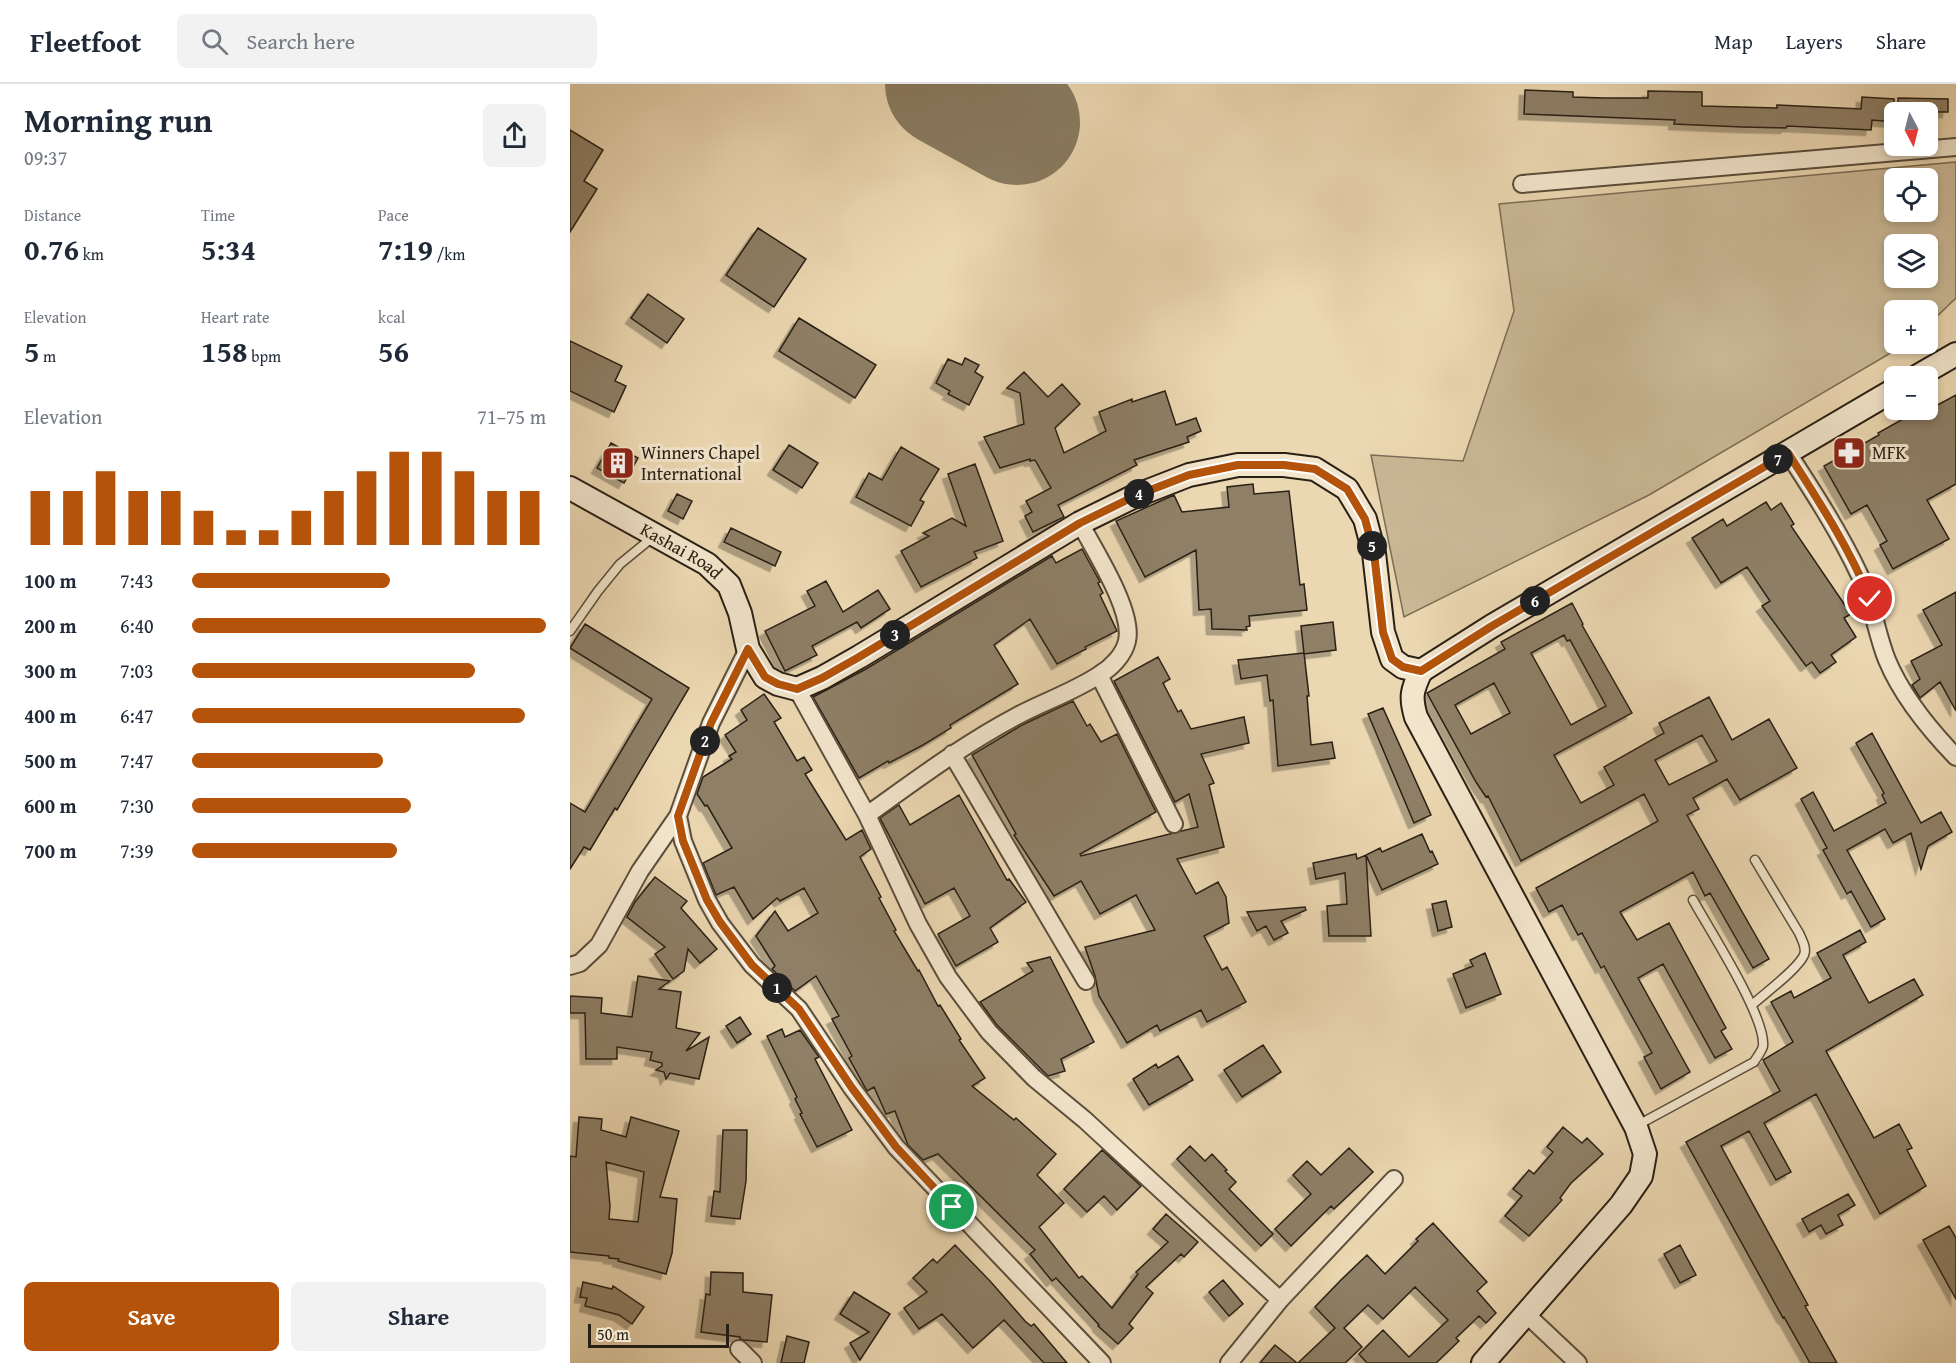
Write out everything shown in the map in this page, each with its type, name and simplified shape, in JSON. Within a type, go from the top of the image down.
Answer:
[{"type":"street","points":[[1522,184],[1956,147]]},
{"type":"street","points":[[1935,366],[1956,354]]},
{"type":"street","points":[[1483,1363],[1621,1205],[1641,1176],[1645,1154],[1636,1126],[1416,717],[1411,700],[1414,687],[1421,671],[1492,626],[1884,396]]},
{"type":"street","points":[[1788,453],[1835,527],[1861,577],[1870,599],[1886,658],[1900,687],[1956,757]]},
{"type":"street","points":[[1280,1300],[1085,1120],[1034,1078],[989,1032],[948,977],[923,933],[867,815],[797,689],[832,673],[1080,523],[1135,496],[1189,475],[1238,465],[1284,465],[1315,469],[1347,489],[1365,519],[1374,553],[1383,632],[1392,659],[1403,667],[1421,671]]},
{"type":"street","name":"Kashai Road","points":[[570,488],[707,564],[729,585],[740,613],[748,649],[765,677],[778,684],[797,689]]},
{"type":"street","points":[[867,815],[952,754],[1016,716],[1099,675],[1118,660],[1127,641],[1127,623],[1123,606],[1080,523]]},
{"type":"street","points":[[570,966],[580,963],[599,945],[640,871],[678,816],[711,723],[748,649]]},
{"type":"street","points":[[1099,675],[1174,824]]},
{"type":"street","points":[[952,754],[1086,981]]},
{"type":"street","points":[[678,816],[683,841],[707,900],[720,922],[752,965],[799,1009],[852,1088],[896,1147],[1102,1363]]},
{"type":"street","points":[[1229,1363],[1280,1300],[1394,1179]]},
{"type":"street","points":[[1526,1314],[1578,1363]]},
{"type":"street","points":[[739,1349],[753,1363]]},
{"type":"lane","points":[[570,631],[620,564],[656,535]]},
{"type":"lane","points":[[1752,1005],[1797,965],[1804,954],[1804,944],[1799,933],[1755,860]]},
{"type":"lane","points":[[1636,1126],[1754,1062],[1763,1048],[1762,1033],[1752,1005],[1693,900]]},
{"type":"shaded area","points":[[1956,162],[1956,298],[1938,315],[1938,300],[1884,300],[1884,354],[1889,354],[1649,495],[1404,617],[1371,455],[1463,461],[1514,311],[1499,204],[1884,169],[1884,222],[1938,222],[1938,168],[1891,168]]},
{"type":"building","points":[[1525,90],[1573,92],[1573,97],[1604,98],[1648,98],[1648,91],[1702,92],[1702,106],[1777,108],[1777,105],[1861,109],[1862,97],[1894,99],[1894,102],[1884,102],[1884,121],[1872,120],[1871,130],[1674,124],[1675,120],[1524,114]]},
{"type":"building","points":[[1898,98],[1948,99],[1948,112],[1938,112],[1938,102],[1898,102]]},
{"type":"building","points":[[570,130],[603,150],[584,181],[597,189],[570,232]]},
{"type":"building","points":[[758,228],[806,259],[774,307],[726,275]]},
{"type":"building","points":[[648,294],[684,319],[667,343],[631,318]]},
{"type":"building","points":[[799,318],[876,365],[855,398],[779,351]]},
{"type":"building","points":[[570,341],[622,366],[615,381],[626,386],[614,412],[570,391]]},
{"type":"building","points":[[965,358],[979,365],[975,372],[983,377],[969,405],[948,394],[950,391],[936,383],[948,359],[962,365]]},
{"type":"building","points":[[1024,372],[1048,397],[1062,384],[1080,404],[1055,428],[1064,453],[1106,431],[1099,412],[1132,399],[1132,402],[1165,391],[1176,425],[1196,418],[1201,431],[1187,437],[1189,442],[1134,460],[1137,465],[1058,505],[1064,517],[1033,532],[1025,516],[1032,512],[1026,501],[1051,488],[1035,460],[1030,461],[1030,459],[1000,468],[984,437],[1024,424],[1020,393],[1007,388]]},
{"type":"building","points":[[1956,395],[1956,484],[1927,500],[1949,539],[1893,569],[1880,545],[1887,541],[1867,505],[1851,514],[1824,466],[1901,420],[1938,420],[1938,405]]},
{"type":"building","name":"Winners Chapel International","points":[[611,443],[638,458],[624,483],[597,468]]},
{"type":"building","points":[[789,445],[818,463],[802,488],[773,470]]},
{"type":"building","points":[[901,447],[939,469],[920,500],[924,502],[911,526],[856,497],[869,473],[882,480]]},
{"type":"building","points":[[975,464],[1003,541],[974,552],[977,558],[921,587],[901,551],[929,536],[923,533],[952,518],[966,526],[948,474]]},
{"type":"building","points":[[1253,484],[1254,494],[1289,491],[1300,585],[1304,584],[1307,610],[1249,616],[1250,626],[1246,627],[1247,630],[1212,629],[1211,609],[1199,610],[1196,550],[1145,577],[1116,521],[1174,495],[1182,512],[1229,507],[1227,487]]},
{"type":"building","points":[[677,494],[692,501],[683,519],[668,511]]},
{"type":"building","points":[[1766,502],[1771,510],[1781,503],[1794,524],[1791,526],[1851,614],[1844,618],[1856,637],[1831,655],[1836,662],[1820,673],[1812,662],[1806,666],[1762,606],[1770,601],[1747,567],[1721,583],[1692,538],[1723,519],[1727,526]]},
{"type":"building","points":[[731,528],[781,552],[775,566],[724,542]]},
{"type":"building","points":[[1082,549],[1100,582],[1098,583],[1103,593],[1100,595],[1117,631],[1057,664],[1030,619],[994,645],[1018,684],[950,725],[951,728],[923,745],[889,763],[888,761],[859,778],[813,697],[866,669],[1052,556],[1056,563]]},
{"type":"building","points":[[826,581],[843,612],[878,590],[890,609],[861,628],[857,622],[812,646],[817,655],[785,671],[765,631],[815,606],[807,591]]},
{"type":"building","points":[[1956,592],[1956,711],[1940,682],[1920,698],[1912,685],[1920,679],[1911,661],[1942,645],[1923,610]]},
{"type":"building","points":[[1572,603],[1632,713],[1554,755],[1581,803],[1614,785],[1604,767],[1664,733],[1659,723],[1709,697],[1732,740],[1769,719],[1797,768],[1740,800],[1727,779],[1693,798],[1699,809],[1687,815],[1769,959],[1753,968],[1710,893],[1705,896],[1693,872],[1620,912],[1637,940],[1669,923],[1726,1028],[1721,1031],[1732,1049],[1715,1058],[1663,964],[1638,978],[1690,1072],[1661,1089],[1644,1057],[1652,1053],[1604,966],[1601,968],[1582,933],[1578,935],[1562,905],[1549,912],[1536,888],[1658,821],[1644,794],[1521,861],[1488,796],[1486,797],[1476,782],[1427,693],[1505,649],[1501,642]],"holes":[[[1564,635],[1567,641],[1570,640],[1606,706],[1571,725],[1531,653]],[[1494,683],[1510,713],[1471,734],[1455,705]],[[1702,735],[1717,761],[1669,785],[1655,760]]]},
{"type":"building","points":[[1333,622],[1336,650],[1304,654],[1301,626]]},
{"type":"building","points":[[585,624],[689,688],[617,810],[615,808],[590,850],[584,847],[570,869],[570,803],[585,812],[652,699],[570,648]]},
{"type":"building","points":[[1304,653],[1311,745],[1332,742],[1335,758],[1278,766],[1273,700],[1270,701],[1267,675],[1241,679],[1238,660]]},
{"type":"building","points":[[1158,657],[1170,679],[1163,683],[1178,712],[1181,710],[1191,729],[1244,717],[1249,743],[1201,754],[1214,783],[1209,785],[1224,847],[1177,859],[1196,894],[1218,882],[1226,897],[1229,923],[1204,936],[1222,970],[1227,967],[1246,1002],[1207,1022],[1201,1010],[1160,1031],[1157,1025],[1127,1043],[1099,996],[1085,947],[1155,930],[1136,895],[1100,914],[1081,881],[1054,896],[1014,835],[1016,834],[972,755],[1022,725],[1073,701],[1087,726],[1090,724],[1101,742],[1117,734],[1156,812],[1080,854],[1081,856],[1198,827],[1189,794],[1175,802],[1114,681]]},
{"type":"building","points":[[764,694],[781,718],[774,722],[797,761],[804,757],[812,770],[805,774],[846,840],[862,830],[871,849],[860,857],[881,897],[879,898],[896,930],[894,931],[919,970],[938,1006],[940,1005],[961,1039],[959,1040],[985,1078],[972,1086],[1014,1120],[1016,1118],[1056,1154],[1037,1175],[1064,1203],[1039,1227],[1079,1278],[1082,1276],[1112,1308],[1138,1274],[1136,1272],[1168,1242],[1153,1229],[1166,1214],[1198,1242],[1184,1257],[1181,1254],[1146,1287],[1153,1293],[1129,1324],[1133,1328],[1118,1344],[1098,1326],[1056,1278],[1052,1281],[1030,1254],[1035,1250],[938,1154],[923,1160],[908,1145],[895,1111],[886,1114],[874,1087],[867,1091],[849,1058],[852,1056],[832,1019],[839,1016],[816,976],[795,991],[772,969],[775,966],[756,936],[775,911],[788,931],[818,913],[804,888],[780,901],[777,898],[753,919],[734,887],[716,895],[703,863],[732,848],[707,805],[705,806],[697,794],[703,777],[732,759],[729,756],[736,752],[725,735],[747,720],[741,710]]},
{"type":"building","points":[[1383,708],[1431,815],[1414,823],[1368,714]]},
{"type":"building","points":[[1872,733],[1921,823],[1941,812],[1952,832],[1928,846],[1921,869],[1911,833],[1893,843],[1885,829],[1847,850],[1885,919],[1871,927],[1851,891],[1847,894],[1823,850],[1827,848],[1801,799],[1813,792],[1834,831],[1886,803],[1882,795],[1884,793],[1856,743]]},
{"type":"building","points":[[959,795],[1007,880],[1009,879],[1026,902],[990,928],[998,942],[956,966],[938,934],[970,916],[954,888],[925,904],[880,818],[899,805],[910,825]]},
{"type":"building","points":[[1422,834],[1438,864],[1382,890],[1366,855],[1380,848],[1382,852]]},
{"type":"building","points":[[1356,854],[1357,859],[1366,855],[1371,936],[1329,936],[1327,906],[1347,904],[1345,873],[1316,879],[1313,863]]},
{"type":"building","points":[[655,877],[687,901],[681,908],[717,949],[700,963],[688,949],[684,971],[673,979],[655,954],[665,947],[627,917],[635,902]]},
{"type":"building","points":[[1446,901],[1452,927],[1438,931],[1432,904]]},
{"type":"building","points":[[1305,907],[1306,910],[1281,921],[1288,933],[1274,940],[1266,926],[1257,931],[1247,912]]},
{"type":"building","points":[[1860,930],[1866,942],[1843,955],[1869,1003],[1914,979],[1923,995],[1826,1051],[1874,1138],[1899,1124],[1912,1148],[1907,1150],[1926,1186],[1880,1214],[1816,1094],[1764,1123],[1791,1172],[1776,1180],[1749,1131],[1721,1146],[1837,1363],[1810,1363],[1686,1142],[1780,1091],[1763,1060],[1793,1042],[1771,1002],[1791,991],[1794,998],[1831,978],[1817,953]]},
{"type":"building","points":[[1485,953],[1501,994],[1466,1008],[1453,974],[1473,966],[1470,960]]},
{"type":"building","points":[[1050,957],[1094,1042],[1061,1059],[1065,1071],[1048,1076],[997,1025],[980,1002],[1033,971],[1027,963]]},
{"type":"building","points":[[638,976],[670,981],[659,989],[681,992],[676,1028],[700,1033],[686,1051],[709,1037],[699,1079],[670,1073],[666,1079],[664,1072],[656,1070],[662,1066],[662,1063],[650,1060],[652,1052],[617,1047],[617,1059],[586,1059],[585,1013],[570,1013],[570,996],[602,998],[601,1013],[632,1017]]},
{"type":"building","points":[[740,1017],[751,1034],[737,1043],[726,1026]]},
{"type":"building","points":[[782,1029],[785,1037],[800,1030],[819,1057],[815,1059],[852,1130],[817,1147],[800,1114],[802,1113],[795,1099],[797,1097],[767,1036]]},
{"type":"building","points":[[1263,1045],[1281,1072],[1242,1097],[1224,1070]]},
{"type":"building","points":[[1178,1056],[1193,1080],[1149,1105],[1133,1079],[1156,1064],[1158,1068]]},
{"type":"building","points":[[579,1117],[602,1119],[601,1130],[626,1137],[631,1117],[679,1131],[660,1197],[677,1199],[672,1253],[666,1274],[618,1261],[619,1259],[609,1258],[609,1256],[570,1252],[570,1156],[576,1157]],"holes":[[[606,1162],[644,1172],[638,1222],[609,1219]]]},
{"type":"building","points":[[1563,1127],[1582,1143],[1587,1138],[1603,1154],[1571,1183],[1560,1198],[1562,1200],[1529,1236],[1505,1216],[1522,1196],[1513,1189],[1529,1170],[1534,1174],[1553,1152],[1547,1147]]},
{"type":"building","points":[[723,1130],[747,1130],[746,1181],[740,1219],[711,1216],[714,1191],[720,1192]]},
{"type":"building","points":[[1190,1146],[1205,1161],[1212,1154],[1236,1182],[1229,1189],[1273,1234],[1261,1246],[1177,1159]]},
{"type":"building","points":[[1349,1148],[1373,1172],[1334,1209],[1331,1206],[1291,1246],[1275,1229],[1311,1194],[1293,1175],[1307,1161],[1321,1175]]},
{"type":"building","points":[[1102,1150],[1141,1186],[1117,1210],[1104,1196],[1087,1212],[1064,1189]]},
{"type":"building","points":[[1848,1194],[1855,1205],[1838,1215],[1843,1225],[1826,1234],[1821,1225],[1809,1232],[1802,1219]]},
{"type":"building","points":[[1433,1223],[1487,1282],[1477,1291],[1496,1313],[1486,1323],[1479,1316],[1456,1338],[1459,1341],[1436,1363],[1367,1363],[1359,1354],[1383,1330],[1409,1357],[1448,1320],[1415,1287],[1383,1319],[1368,1305],[1344,1328],[1362,1347],[1345,1363],[1298,1363],[1335,1328],[1315,1307],[1341,1280],[1367,1255],[1385,1274]]},
{"type":"building","points":[[1949,1226],[1956,1238],[1956,1299],[1923,1240]]},
{"type":"building","points":[[955,1245],[1025,1321],[1031,1326],[1034,1324],[1067,1363],[1044,1363],[1004,1320],[973,1348],[942,1314],[919,1329],[904,1308],[927,1292],[913,1278],[933,1259],[937,1263]]},
{"type":"building","points":[[1680,1245],[1696,1275],[1680,1283],[1664,1254]]},
{"type":"building","points":[[711,1272],[743,1273],[743,1292],[772,1295],[767,1342],[701,1332],[706,1294],[710,1295]]},
{"type":"building","points":[[1223,1280],[1243,1304],[1229,1316],[1209,1292]]},
{"type":"building","points":[[583,1282],[612,1289],[613,1286],[644,1307],[632,1324],[619,1315],[585,1306],[587,1298],[580,1297]]},
{"type":"building","points":[[854,1292],[890,1314],[860,1360],[850,1343],[869,1332],[840,1314]]},
{"type":"building","points":[[787,1336],[809,1342],[804,1363],[781,1363]]},
{"type":"building","points":[[1275,1345],[1297,1363],[1260,1363]]},
{"type":"runway","points":[[948,84],[1017,122]]},
{"type":"place","name":"MFK","points":[[1849,453]]},
{"type":"place","name":"Winners Chapel International","points":[[618,463]]},
{"type":"route","points":[[952,1207],[896,1147],[852,1088],[799,1009],[752,965],[720,922],[707,900],[683,841],[678,816],[711,723],[748,649],[765,677],[778,684],[797,689],[859,657],[1080,523],[1135,496],[1189,475],[1238,465],[1284,465],[1315,469],[1347,489],[1365,519],[1374,553],[1383,632],[1392,659],[1403,667],[1421,671],[1492,626],[1788,453],[1835,527],[1870,599]]}]
